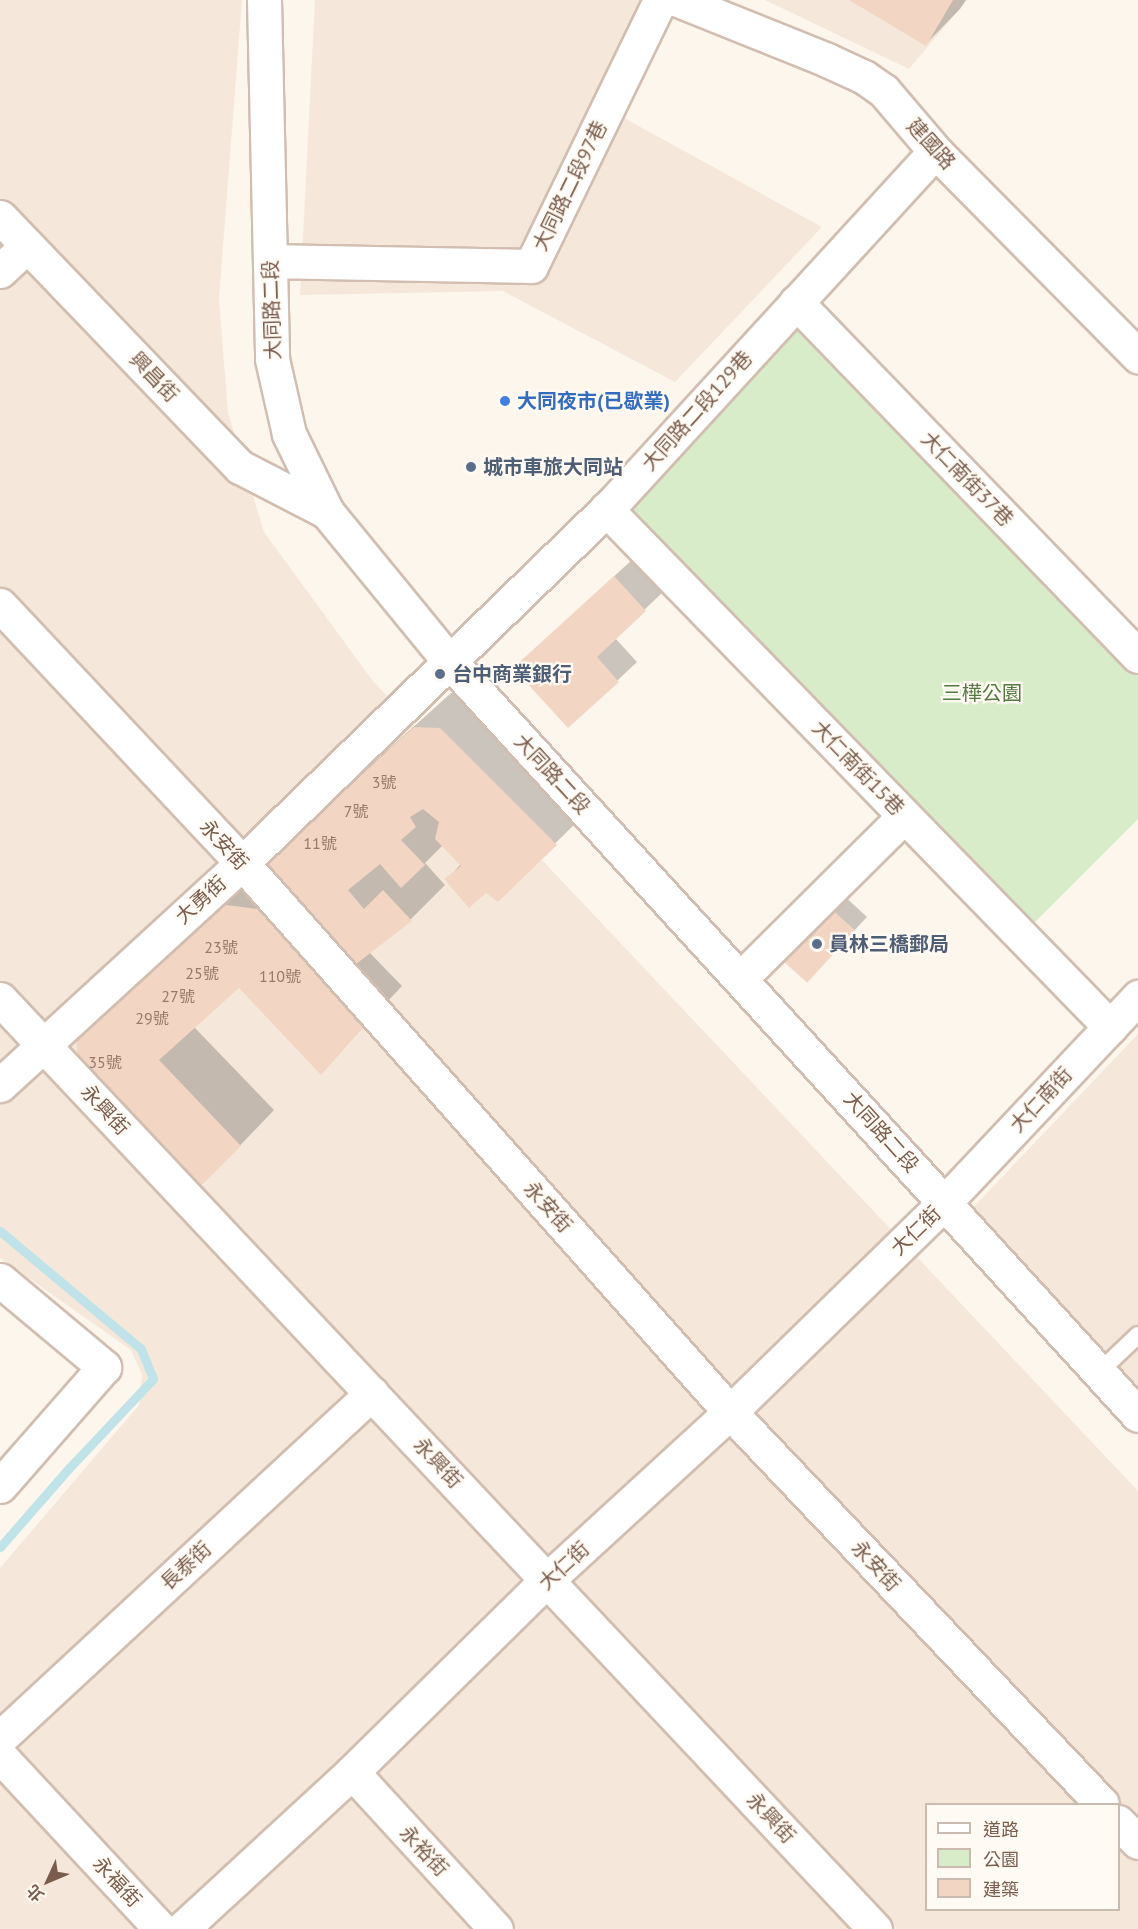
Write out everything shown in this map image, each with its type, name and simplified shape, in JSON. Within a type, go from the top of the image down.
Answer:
[{"type":"street","name":"大同路二段","points":[[264,0],[272,359],[289,434],[327,512],[449,661],[1138,1415]]},
{"type":"street","name":"大同路二段97巷","points":[[270,261],[531,266],[660,0]]},
{"type":"street","name":"建國路","points":[[678,0],[864,77],[884,91],[935,151],[1138,356]]},
{"type":"street","name":"大同路二段129巷","points":[[449,661],[606,509],[935,151]]},
{"type":"street","name":"興昌街","points":[[0,217],[240,467],[327,512]]},
{"type":"street","points":[[0,271],[27,246]]},
{"type":"street","name":"大仁南街37巷","points":[[796,302],[1138,656]]},
{"type":"street","name":"大仁南街15巷","points":[[606,509],[1110,1027]]},
{"type":"street","name":"永安街","points":[[0,605],[242,863],[730,1412],[1101,1803]]},
{"type":"street","name":"大勇街","points":[[0,1085],[42,1044],[242,863],[449,661]]},
{"type":"street","points":[[740,979],[904,816]]},
{"type":"street","name":"大仁南街","points":[[945,1202],[1138,997]]},
{"type":"street","name":"永興街","points":[[0,999],[876,1929]]},
{"type":"street","name":"大仁街","points":[[182,1929],[352,1772],[548,1580],[730,1412],[945,1202]]},
{"type":"street","points":[[0,1280],[104,1367],[0,1486]]},
{"type":"street","name":"長泰街","points":[[0,1738],[372,1393]]},
{"type":"street","name":"永福街","points":[[0,1756],[161,1929]]},
{"type":"street","name":"永裕街","points":[[352,1772],[496,1929]]},
{"type":"street","points":[[1120,1823],[1138,1842]]},
{"type":"lane","points":[[1098,1373],[1138,1335]]},
{"type":"shaded area","points":[[0,0],[242,0],[219,299],[228,413],[264,532],[372,680],[1138,1491],[1138,1929],[0,1929],[0,1568],[139,1405],[142,1375],[131,1350],[0,1258]]},
{"type":"shaded area","points":[[315,0],[643,0],[606,108],[822,227],[675,382],[503,291],[300,295]]},
{"type":"shaded area","points":[[765,0],[967,0],[909,69]]},
{"type":"shaded area","points":[[1138,1034],[1138,1400],[965,1216]]},
{"type":"green space","name":"三樺公園","points":[[788,311],[1138,663],[1138,819],[1027,930],[612,504]]},
{"type":"building","points":[[849,0],[953,0],[926,46]]},
{"type":"building","points":[[614,576],[646,611],[597,657],[619,682],[568,728],[513,668]]},
{"type":"building","points":[[414,727],[440,728],[557,845],[498,902],[486,893],[469,908],[444,879],[461,866],[435,839],[439,822],[423,809],[410,817],[416,827],[401,840],[425,865],[401,888],[380,864],[348,890],[364,909],[383,890],[412,921],[347,971],[267,886],[267,861]]},
{"type":"building","points":[[218,904],[257,909],[369,1021],[321,1075],[239,988],[159,1060],[241,1146],[195,1192],[79,1068],[76,1038]]},
{"type":"building","name":"員林三橋郵局","points":[[828,906],[855,930],[807,983],[780,959]]},
{"type":"waterway","points":[[0,1231],[141,1349],[153,1379],[69,1468],[0,1547]]},
{"type":"place","name":"大同夜市(已歇業)","points":[[505,401]]},
{"type":"place","name":"城市車旅大同站","points":[[471,467]]},
{"type":"place","name":"台中商業銀行","points":[[440,674]]},
{"type":"place","name":"員林三橋郵局","points":[[817,944]]}]
